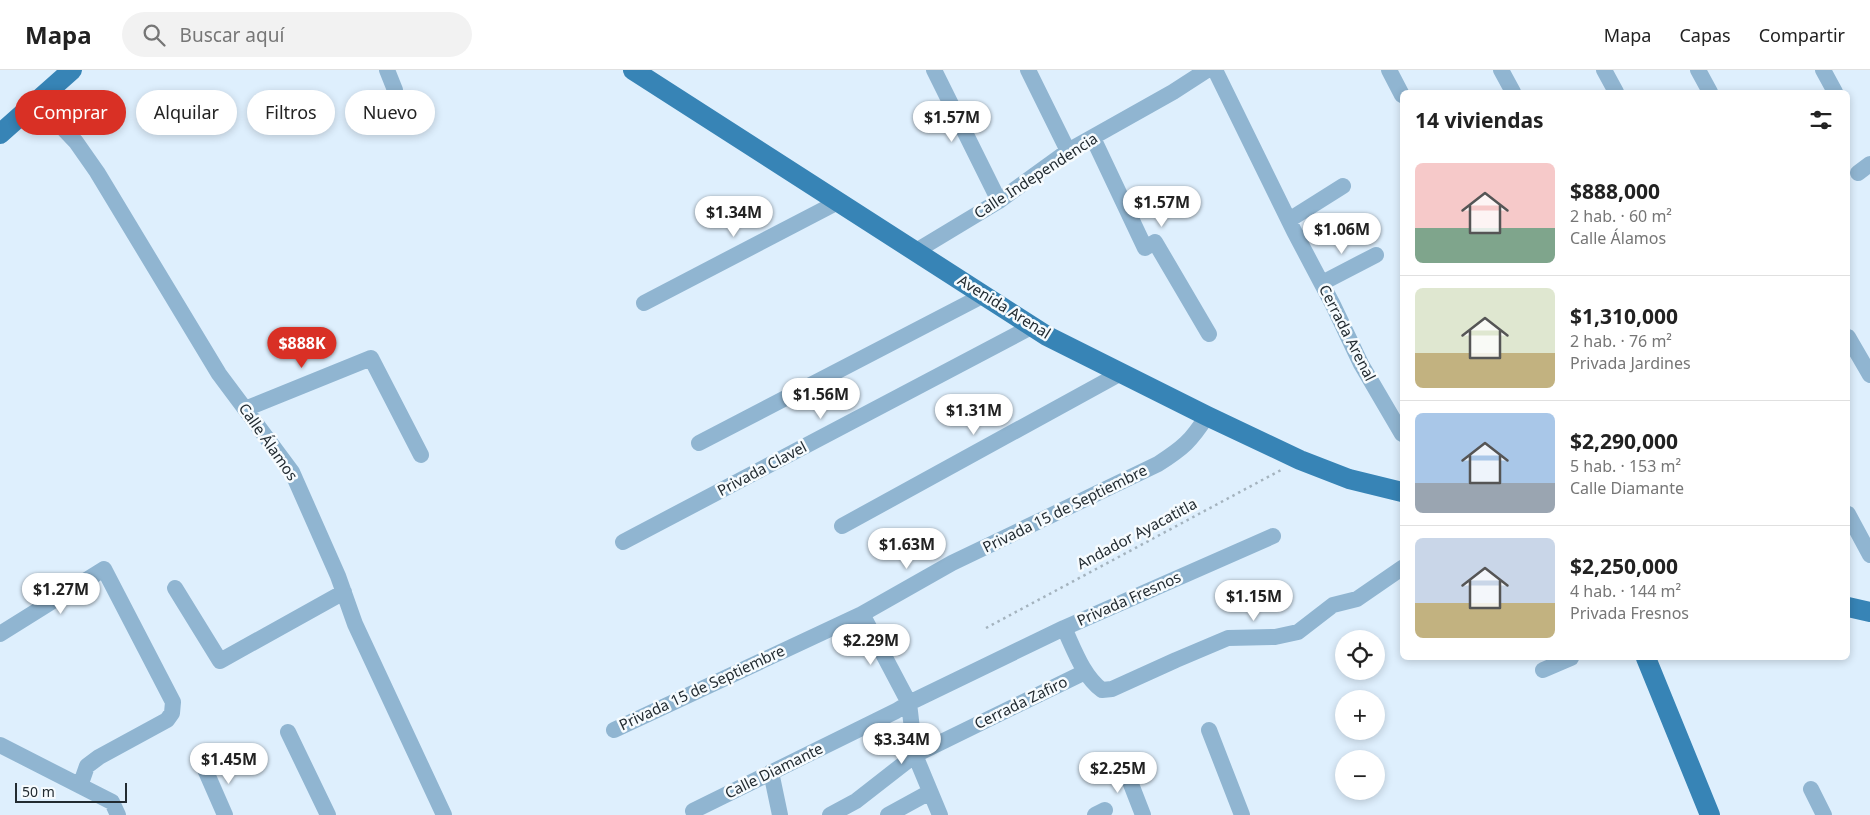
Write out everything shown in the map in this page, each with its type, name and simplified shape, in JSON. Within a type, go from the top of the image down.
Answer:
[{"type":"main road","points":[[49,90],[72,70]]},
{"type":"main road","name":"Avenida Arenal","points":[[633,70],[916,250],[1047,336],[1300,460],[1350,479],[1400,492]]},
{"type":"main road","points":[[0,134],[15,121]]},
{"type":"main road","points":[[1850,607],[1870,612]]},
{"type":"main road","points":[[1647,660],[1710,815]]},
{"type":"street","points":[[387,70],[395,90]]},
{"type":"street","points":[[934,70],[999,201]]},
{"type":"street","points":[[1028,70],[1068,151]]},
{"type":"street","name":"Calle Independencia","points":[[916,250],[999,201],[1068,151],[1173,92],[1207,70]]},
{"type":"street","name":"Cerrada Arenal","points":[[1215,70],[1322,283],[1360,364],[1400,431]]},
{"type":"street","points":[[1389,70],[1400,91]]},
{"type":"street","points":[[1500,70],[1512,90]]},
{"type":"street","points":[[1604,70],[1615,90]]},
{"type":"street","points":[[1698,70],[1709,90]]},
{"type":"street","points":[[1823,70],[1834,90]]},
{"type":"street","name":"Calle Álamos","points":[[69,135],[98,172],[219,374],[292,472],[344,592],[355,624],[444,815]]},
{"type":"street","points":[[1093,138],[1145,248],[1155,242],[1209,334]]},
{"type":"street","points":[[1289,220],[1343,186]]},
{"type":"street","points":[[644,303],[838,202]]},
{"type":"street","points":[[1322,283],[1376,256]]},
{"type":"street","points":[[699,443],[984,295]]},
{"type":"street","name":"Privada Clavel","points":[[623,542],[1033,326]]},
{"type":"street","points":[[1850,341],[1870,376]]},
{"type":"street","points":[[245,409],[371,358],[420,455]]},
{"type":"street","points":[[842,526],[1121,373]]},
{"type":"street","name":"Privada 15 de Septiembre","points":[[614,730],[862,614],[952,563],[1158,464],[1179,451],[1192,438],[1207,416]]},
{"type":"street","points":[[1850,518],[1870,555]]},
{"type":"street","name":"Privada Fresnos","points":[[1272,536],[1064,628],[1085,672],[1094,684],[1102,690],[1112,689],[1228,638],[1274,637],[1298,632],[1333,605],[1357,600],[1400,569]]},
{"type":"street","points":[[0,634],[104,569],[173,702],[172,713],[167,720],[99,757],[87,766],[80,786]]},
{"type":"street","points":[[175,588],[220,661],[344,592]]},
{"type":"street","points":[[862,614],[909,703],[915,756],[940,815]]},
{"type":"street","name":"Calle Diamante","points":[[694,813],[770,772],[1064,628]]},
{"type":"street","points":[[1543,670],[1566,660]]},
{"type":"street","name":"Cerrada Zafiro","points":[[830,815],[856,801],[915,756],[1085,672]]},
{"type":"street","points":[[1209,730],[1242,815]]},
{"type":"street","points":[[288,732],[328,815]]},
{"type":"street","points":[[0,745],[112,802],[118,815]]},
{"type":"street","points":[[1122,760],[1144,815]]},
{"type":"street","points":[[204,767],[225,815]]},
{"type":"street","points":[[770,772],[780,815]]},
{"type":"street","points":[[1811,789],[1824,815]]},
{"type":"street","points":[[888,815],[930,792]]},
{"type":"path","name":"Andador Ayacatitla","points":[[986,628],[1300,460]]}]
